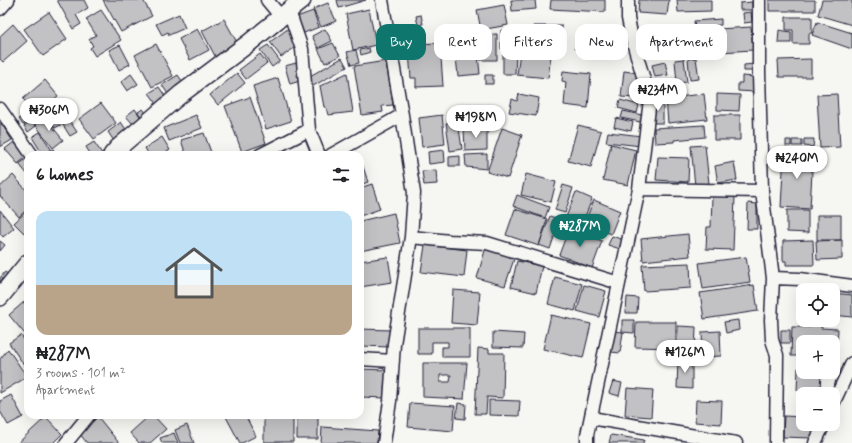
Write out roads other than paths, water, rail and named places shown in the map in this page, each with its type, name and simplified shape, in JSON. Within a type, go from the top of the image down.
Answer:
[{"type":"street","points":[[0,9],[8,0]]},
{"type":"street","points":[[267,0],[285,14],[302,49],[309,130],[317,151]]},
{"type":"street","points":[[115,151],[181,94],[302,0]]},
{"type":"street","points":[[382,0],[414,193],[411,237],[394,344],[390,401],[384,443]]},
{"type":"street","points":[[587,443],[639,189],[650,100],[632,39],[628,18],[628,0]]},
{"type":"street","points":[[759,0],[762,191],[773,278],[772,340],[777,355],[776,443]]},
{"type":"street","points":[[0,109],[29,151]]},
{"type":"street","points":[[338,151],[402,115]]},
{"type":"street","points":[[268,151],[309,130]]},
{"type":"street","points":[[639,189],[762,191]]},
{"type":"street","points":[[411,237],[486,243],[619,283]]},
{"type":"street","points":[[0,297],[24,268]]},
{"type":"street","points":[[773,278],[800,279],[852,286]]},
{"type":"street","points":[[364,359],[393,361]]},
{"type":"street","points":[[840,389],[852,364]]},
{"type":"street","points":[[591,418],[736,443]]},
{"type":"street","points":[[66,443],[86,419]]},
{"type":"street","points":[[815,443],[821,431]]}]
